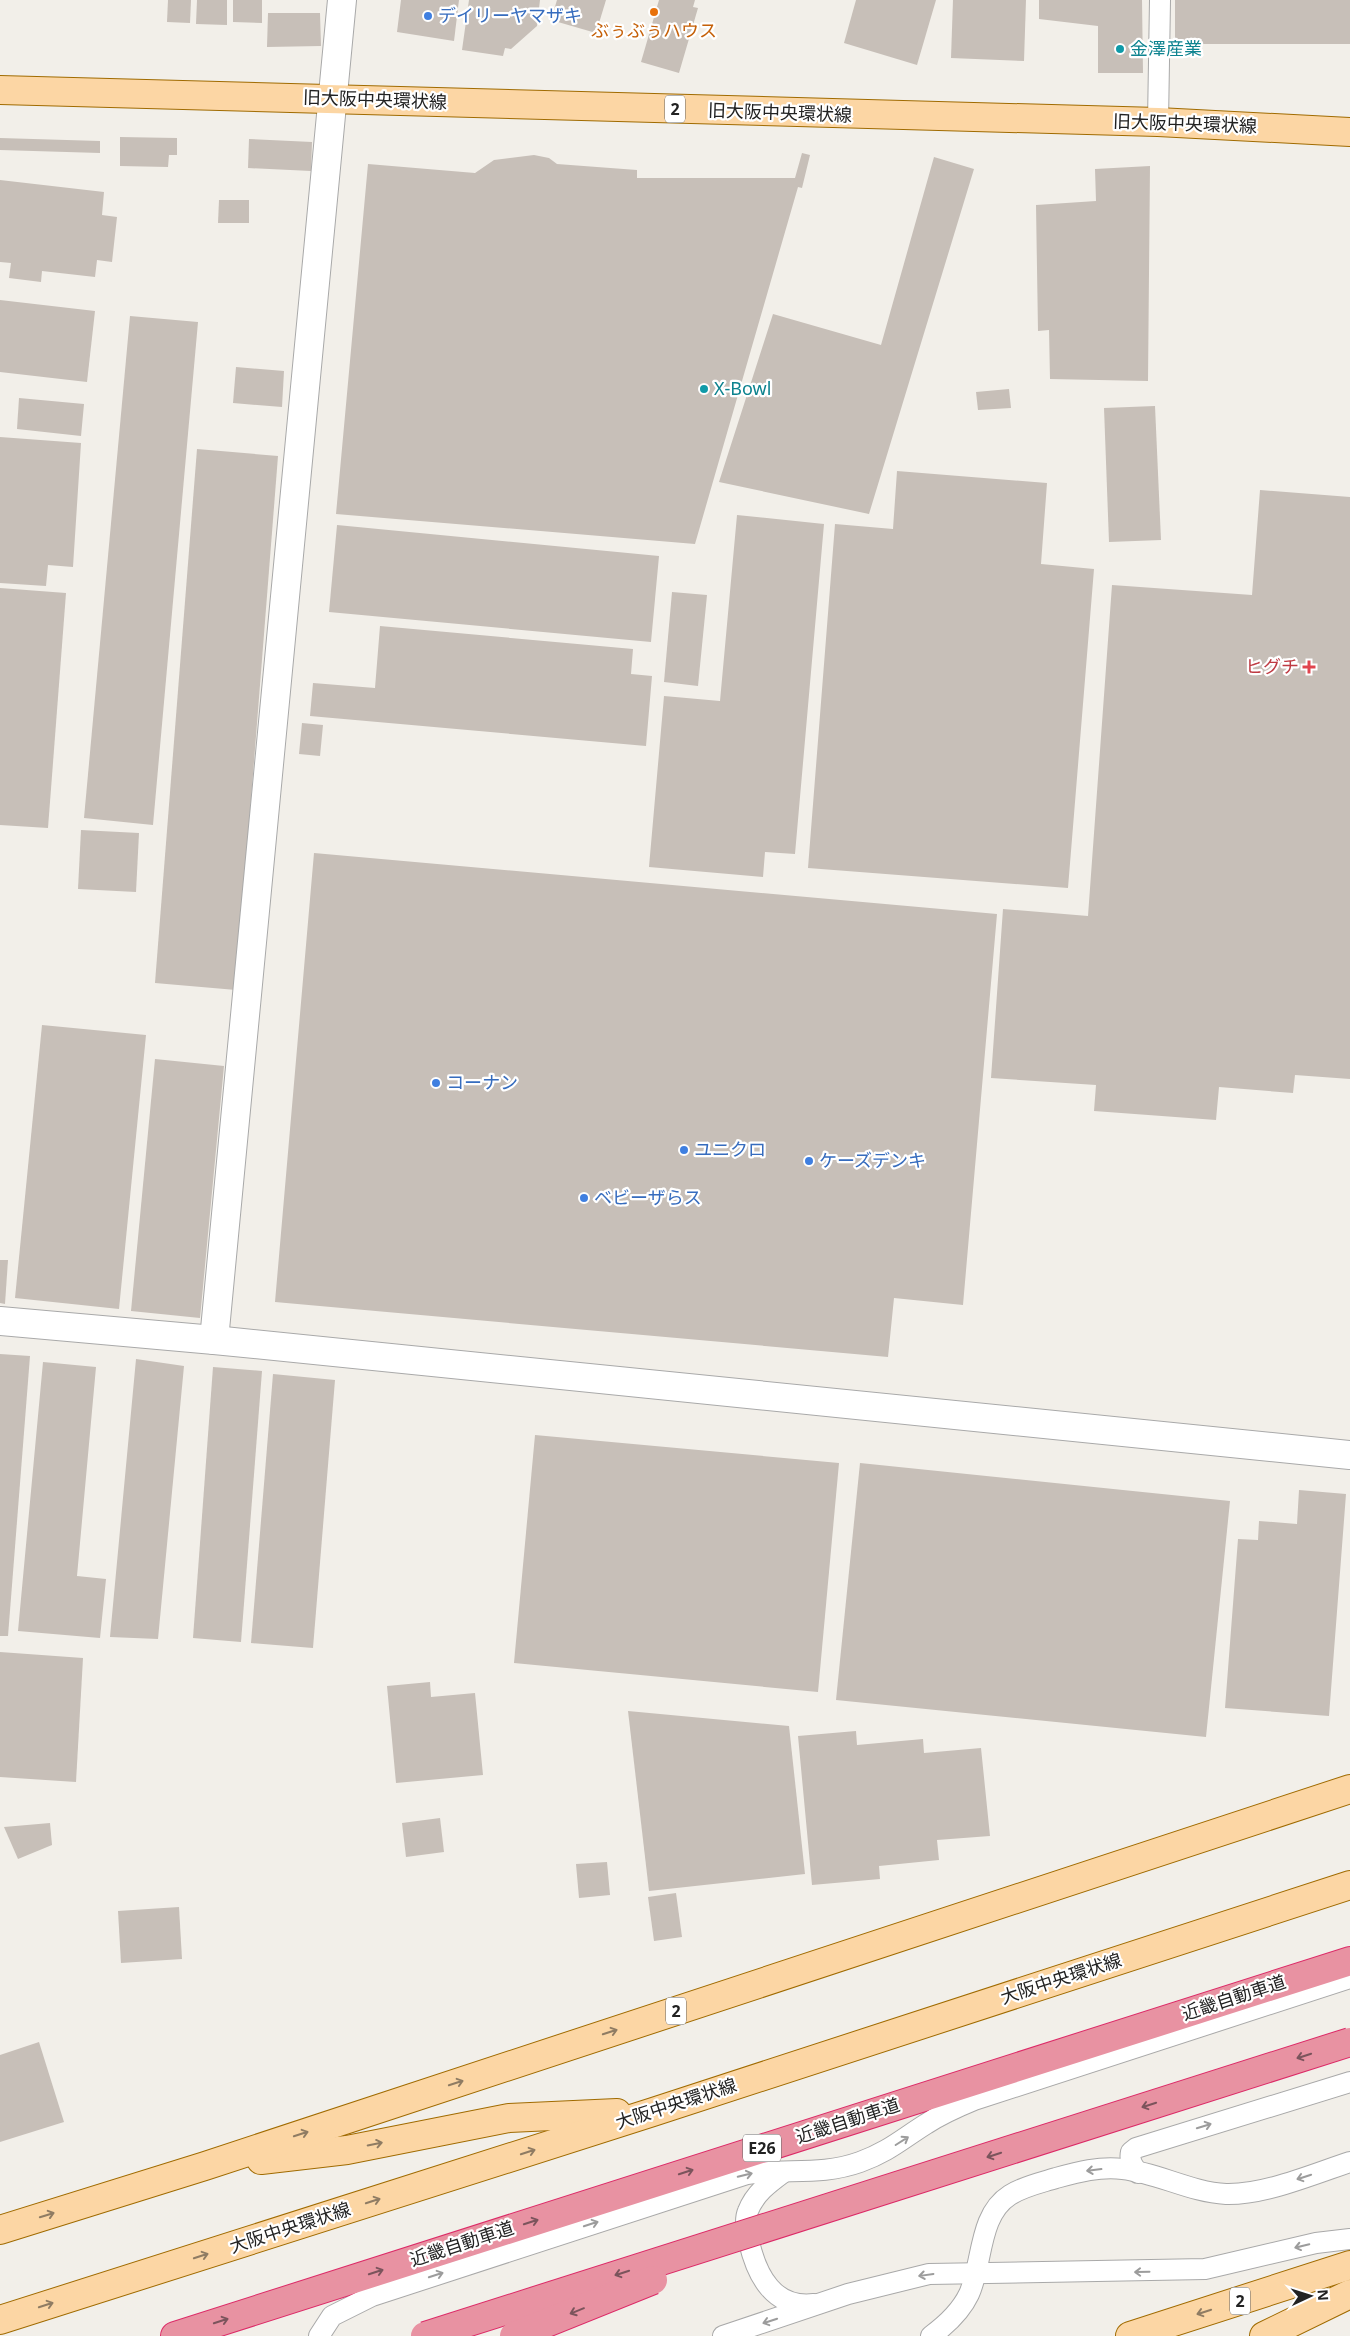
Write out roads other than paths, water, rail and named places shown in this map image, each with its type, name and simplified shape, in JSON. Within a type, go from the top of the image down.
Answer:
[{"type":"highway","name":"近畿自動車道","points":[[175,2336],[1350,1961]]},
{"type":"highway","points":[[425,2336],[1350,2042]]},
{"type":"highway","points":[[514,2336],[865,2195]]},
{"type":"main road","name":"旧大阪中央環状線","points":[[0,90],[331,98],[886,116],[1158,122],[1350,132]]},
{"type":"main road","name":"2","points":[[0,2230],[205,2166],[1350,1789]]},
{"type":"main road","name":"大阪中央環状線","points":[[0,2320],[653,2112],[1350,1886]]},
{"type":"main road","points":[[205,2166],[347,2150],[509,2118],[653,2112]]},
{"type":"main road","name":"2","points":[[1130,2336],[1350,2266]]},
{"type":"main road","points":[[1264,2336],[1350,2294]]},
{"type":"street","points":[[214,1340],[331,98],[342,0]]},
{"type":"street","points":[[0,1321],[214,1340],[1350,1455]]},
{"type":"lane","points":[[1158,122],[1160,0]]},
{"type":"lane","points":[[319,2336],[332,2316],[372,2296],[747,2174],[816,2171],[859,2162],[884,2152],[925,2124],[974,2100],[1350,1978]]},
{"type":"lane","points":[[1138,2173],[1130,2158],[1131,2152],[1136,2148],[1350,2082]]},
{"type":"lane","points":[[931,2336],[954,2315],[969,2294],[985,2231],[994,2213],[1007,2196],[1022,2188],[1079,2172],[1107,2168],[1138,2173],[1209,2192],[1227,2194],[1283,2184],[1350,2162]]},
{"type":"lane","points":[[784,2172],[760,2190],[747,2213],[747,2230],[752,2251],[762,2280],[781,2298],[801,2306],[824,2303]]},
{"type":"lane","points":[[723,2336],[824,2303],[929,2274],[1205,2269],[1316,2243],[1350,2239]]},
{"type":"place","name":"ぶぅぶぅハウス","points":[[654,12]]},
{"type":"place","name":"デイリーヤマザキ","points":[[428,16]]},
{"type":"place","name":"金澤産業","points":[[1120,49]]},
{"type":"place","name":"X-Bowl","points":[[704,389]]},
{"type":"place","name":"ヒグチ","points":[[1309,667]]},
{"type":"place","name":"コーナン","points":[[436,1083]]},
{"type":"place","name":"ユニクロ","points":[[684,1150]]},
{"type":"place","name":"ケーズデンキ","points":[[809,1161]]},
{"type":"place","name":"ベビーザらス","points":[[584,1198]]}]
